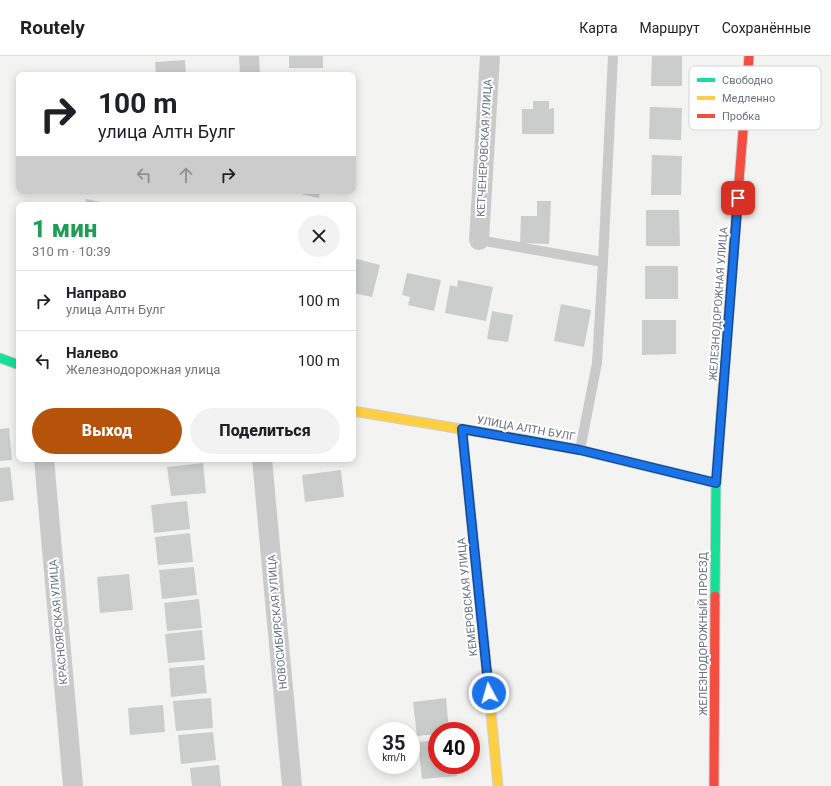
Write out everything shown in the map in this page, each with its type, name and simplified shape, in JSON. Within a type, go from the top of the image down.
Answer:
[{"type":"street","points":[[249,56],[250,72]]},
{"type":"street","name":"КЕТЧЕНЕРОВСКАЯ УЛИЦА","points":[[479,240],[490,56]]},
{"type":"street","name":"ЖЕЛЕЗНОДОРОЖНАЯ УЛИЦА","points":[[748,66],[749,56]]},
{"type":"street","name":"ЖЕЛЕЗНОДОРОЖНАЯ УЛИЦА","points":[[716,483],[743,130]]},
{"type":"street","points":[[0,358],[16,364]]},
{"type":"street","name":"УЛИЦА АЛТН БУЛГ","points":[[356,411],[580,450],[716,483]]},
{"type":"street","name":"КЕМЕРОВСКАЯ УЛИЦА","points":[[462,429],[498,786]]},
{"type":"street","name":"КРАСНОЯРСКАЯ УЛИЦА","points":[[44,462],[73,786]]},
{"type":"street","name":"НОВОСИБИРСКАЯ УЛИЦА","points":[[262,462],[292,786]]},
{"type":"street","name":"ЖЕЛЕЗНОДОРОЖНЫЙ ПРОЕЗД","points":[[714,786],[716,483]]},
{"type":"lane","points":[[580,450],[597,363],[613,56]]},
{"type":"lane","points":[[479,240],[603,262]]},
{"type":"building","points":[[289,56],[323,56],[323,68],[289,68]]},
{"type":"building","points":[[652,56],[682,56],[682,86],[651,86]]},
{"type":"building","points":[[185,60],[186,72],[156,72],[155,62]]},
{"type":"building","points":[[533,101],[549,101],[549,109],[554,108],[554,134],[522,134],[522,109],[533,109]]},
{"type":"building","points":[[650,107],[682,108],[681,140],[649,139]]},
{"type":"building","points":[[652,155],[682,156],[681,195],[651,195]]},
{"type":"building","points":[[301,194],[320,194],[319,198]]},
{"type":"building","points":[[86,199],[101,202],[86,202]]},
{"type":"building","points":[[537,201],[551,201],[549,244],[520,243],[521,216],[537,216]]},
{"type":"building","points":[[646,210],[679,210],[680,246],[646,246]]},
{"type":"building","points":[[356,259],[380,265],[372,297],[356,294]]},
{"type":"building","points":[[645,266],[678,266],[678,299],[645,299]]},
{"type":"building","points":[[407,273],[441,280],[434,311],[408,305],[410,297],[402,295]]},
{"type":"building","points":[[458,280],[493,287],[486,321],[445,313],[450,285],[457,287]]},
{"type":"building","points":[[561,304],[591,310],[584,347],[554,341]]},
{"type":"building","points":[[492,311],[513,315],[508,342],[487,339]]},
{"type":"building","points":[[642,320],[676,320],[676,354],[642,355]]},
{"type":"building","points":[[9,428],[12,460],[0,461],[0,429]]},
{"type":"building","points":[[203,463],[206,493],[171,496],[167,467]]},
{"type":"building","points":[[10,467],[14,500],[0,502],[0,468]]},
{"type":"building","points":[[341,470],[344,497],[305,502],[302,475]]},
{"type":"building","points":[[187,501],[190,529],[154,533],[151,505]]},
{"type":"building","points":[[190,533],[193,562],[158,565],[155,537]]},
{"type":"building","points":[[194,567],[197,595],[162,599],[159,570]]},
{"type":"building","points":[[129,574],[133,610],[100,613],[97,577]]},
{"type":"building","points":[[199,599],[202,628],[167,631],[164,603]]},
{"type":"building","points":[[202,630],[205,660],[168,663],[165,634]]},
{"type":"building","points":[[204,665],[207,693],[171,697],[169,668]]},
{"type":"building","points":[[211,698],[213,728],[176,731],[173,701]]},
{"type":"building","points":[[446,698],[448,722],[428,722],[428,735],[420,736],[420,722],[415,722],[413,702]]},
{"type":"building","points":[[163,705],[165,732],[130,735],[128,708]]},
{"type":"building","points":[[213,732],[216,760],[181,764],[178,735]]},
{"type":"building","points":[[428,741],[428,774],[457,774],[457,776],[422,779],[420,742]]},
{"type":"building","points":[[219,765],[221,786],[192,786],[190,768]]},
{"type":"traffic: fast","points":[[0,358],[16,364]]},
{"type":"traffic: fast","points":[[715,596],[716,483],[721,415]]},
{"type":"traffic: fast","points":[[521,439],[580,450],[716,483]]},
{"type":"traffic: slow","points":[[721,415],[733,257]]},
{"type":"traffic: slow","points":[[356,412],[521,439]]},
{"type":"traffic: slow","points":[[487,672],[498,786]]},
{"type":"traffic: jam","points":[[748,66],[749,56]]},
{"type":"traffic: jam","points":[[733,257],[743,130]]},
{"type":"traffic: jam","points":[[462,429],[487,672]]},
{"type":"traffic: jam","points":[[714,786],[715,596]]},
{"type":"route","points":[[489,693],[462,429],[580,450],[716,483],[738,198]]}]
